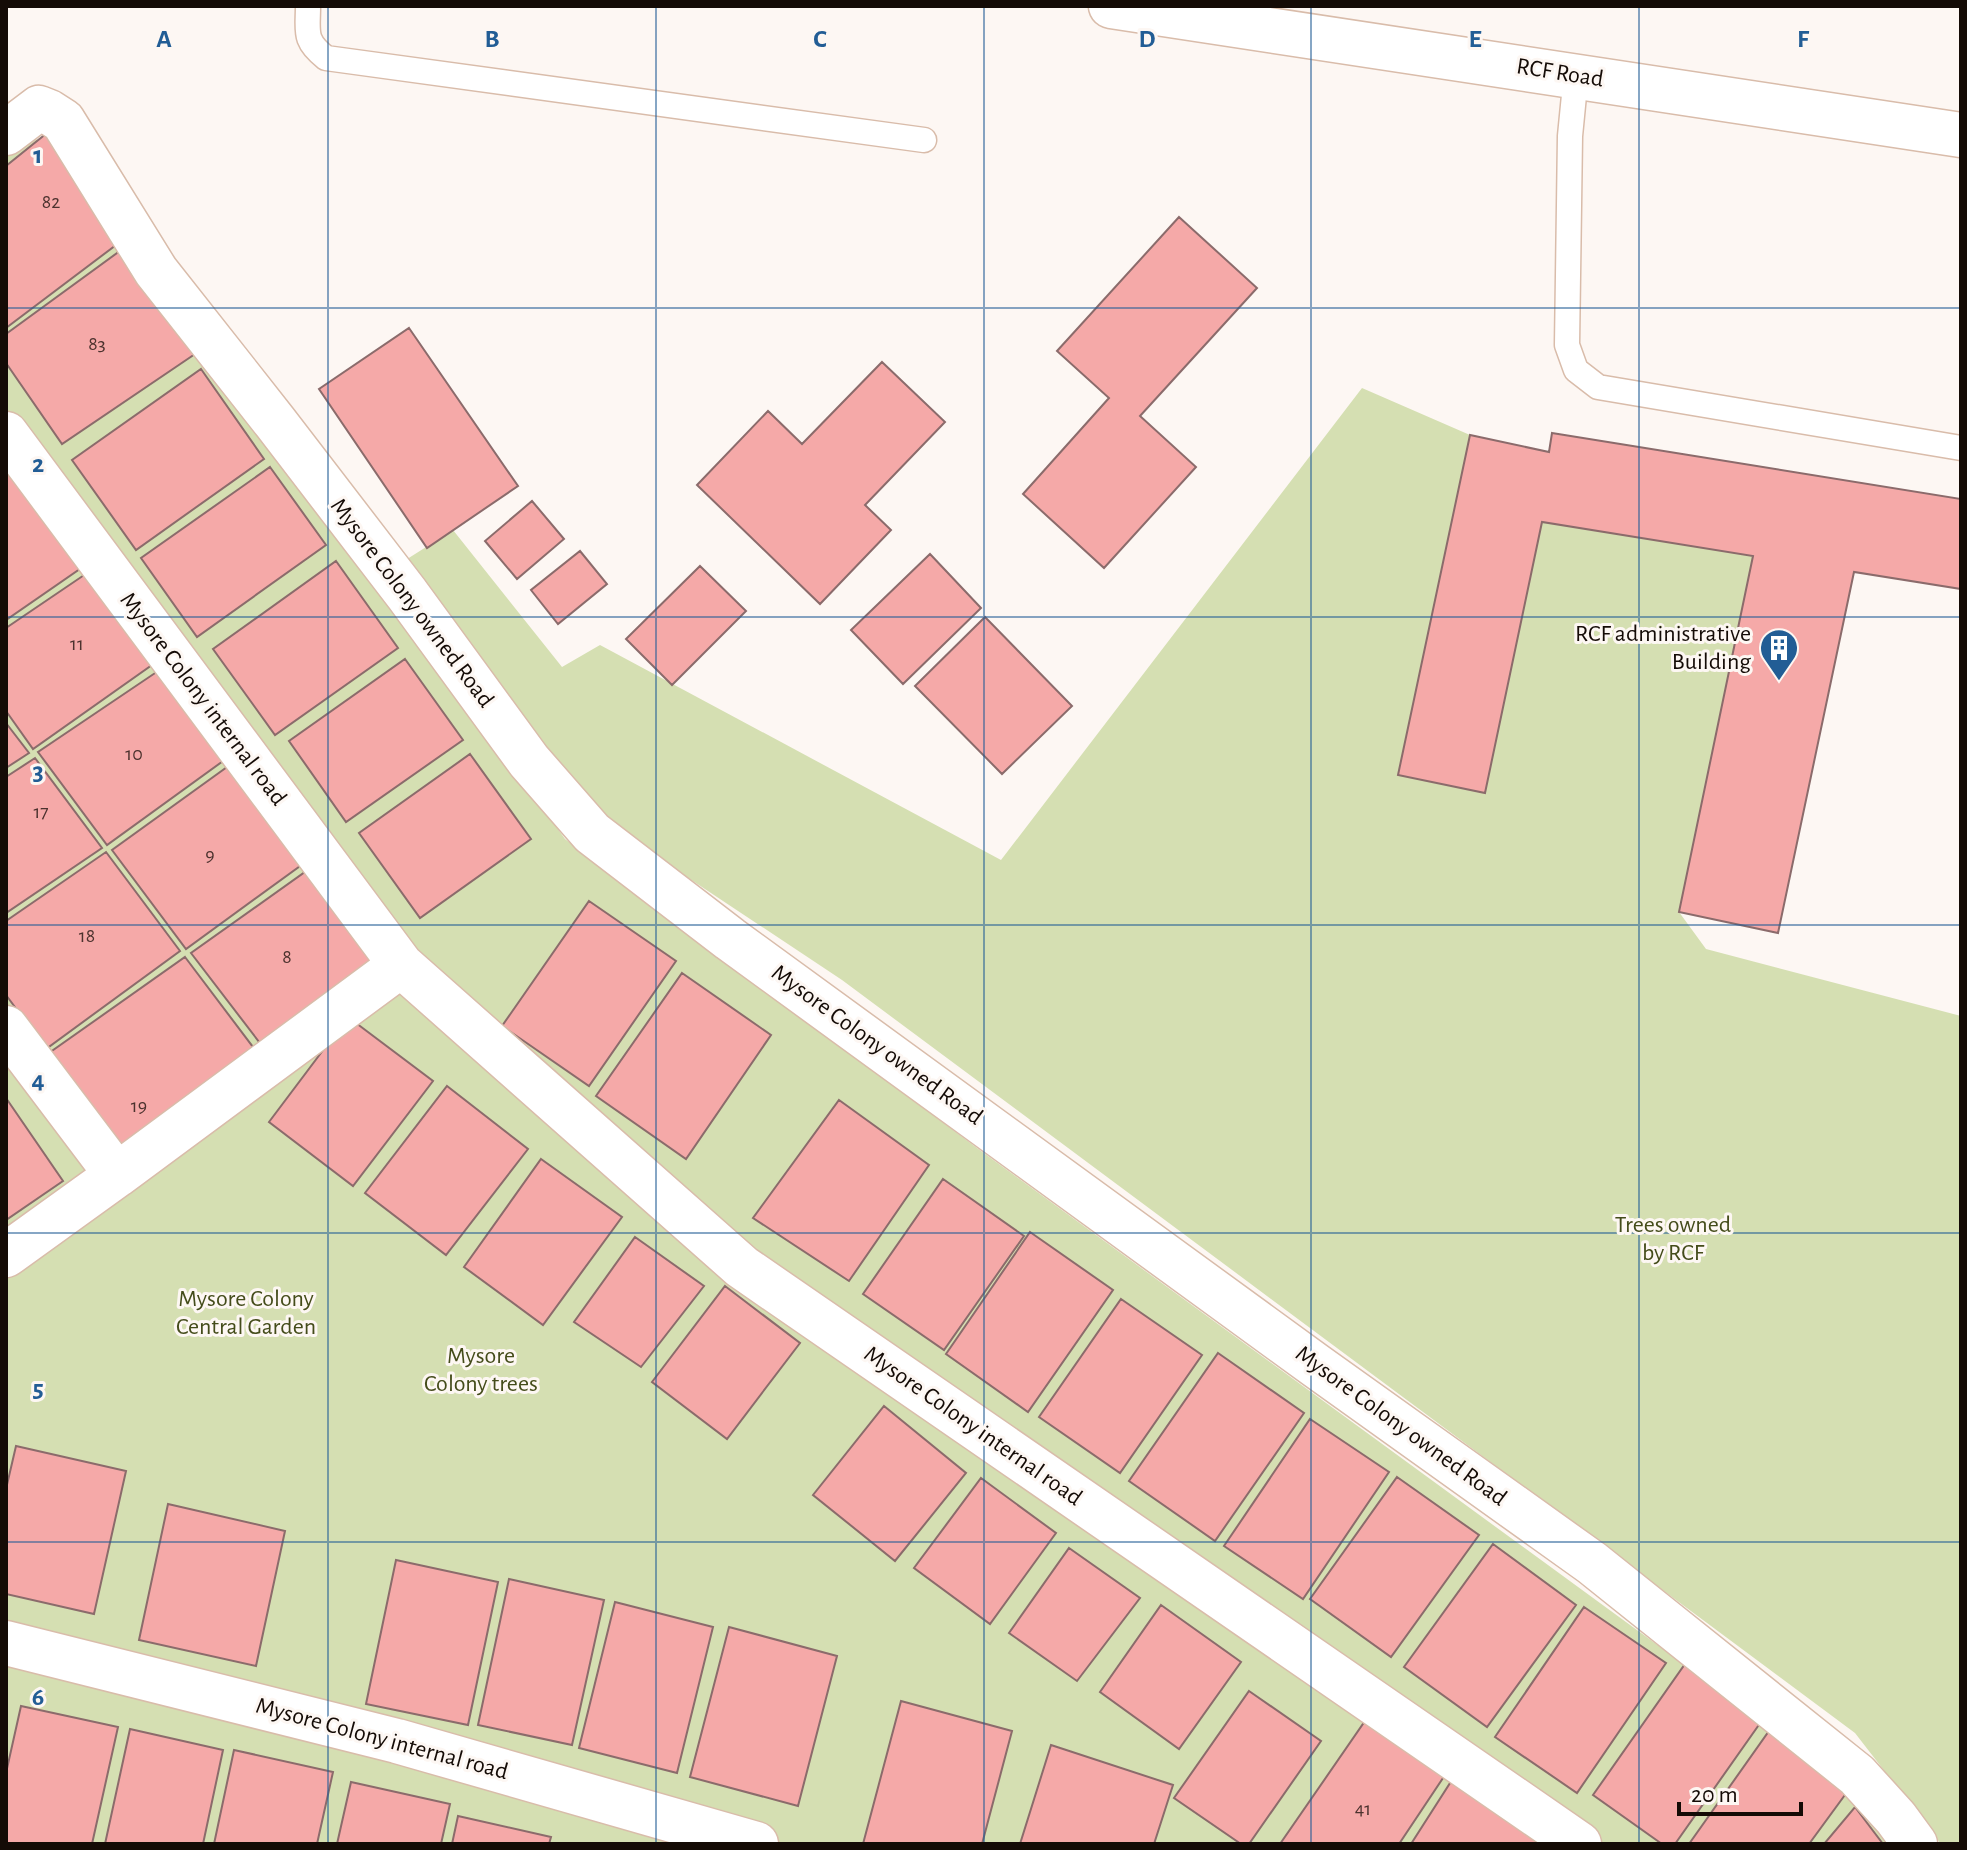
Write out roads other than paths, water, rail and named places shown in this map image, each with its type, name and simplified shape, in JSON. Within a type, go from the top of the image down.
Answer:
[{"type":"street","name":"RCF Road","points":[[1111,6],[1961,135]]},
{"type":"street","name":"Mysore Colony owned Road","points":[[6,133],[39,108],[63,121],[156,271],[360,533],[529,761],[592,833],[743,949],[1592,1563],[1857,1775],[1915,1844]]},
{"type":"street","name":"Mysore Colony internal road","points":[[6,434],[401,965],[742,1267],[1579,1844]]},
{"type":"street","points":[[6,1255],[401,965]]},
{"type":"street","points":[[6,1028],[117,1175]]},
{"type":"street","name":"Mysore Colony internal road","points":[[6,1643],[397,1741],[756,1844]]},
{"type":"lane","points":[[308,6],[308,36],[312,47],[326,58],[924,140]]},
{"type":"lane","points":[[1576,75],[1570,136],[1567,345],[1576,370],[1598,387],[1961,448]]},
{"type":"place","name":"RCF administrative Building","points":[[1779,682]]},
{"type":"park label","name":"Trees owned by RCF","points":[[1673,1239]]},
{"type":"park label","name":"Mysore Colony Central Garden","points":[[246,1313]]},
{"type":"park label","name":"Mysore Colony trees","points":[[481,1370]]}]
